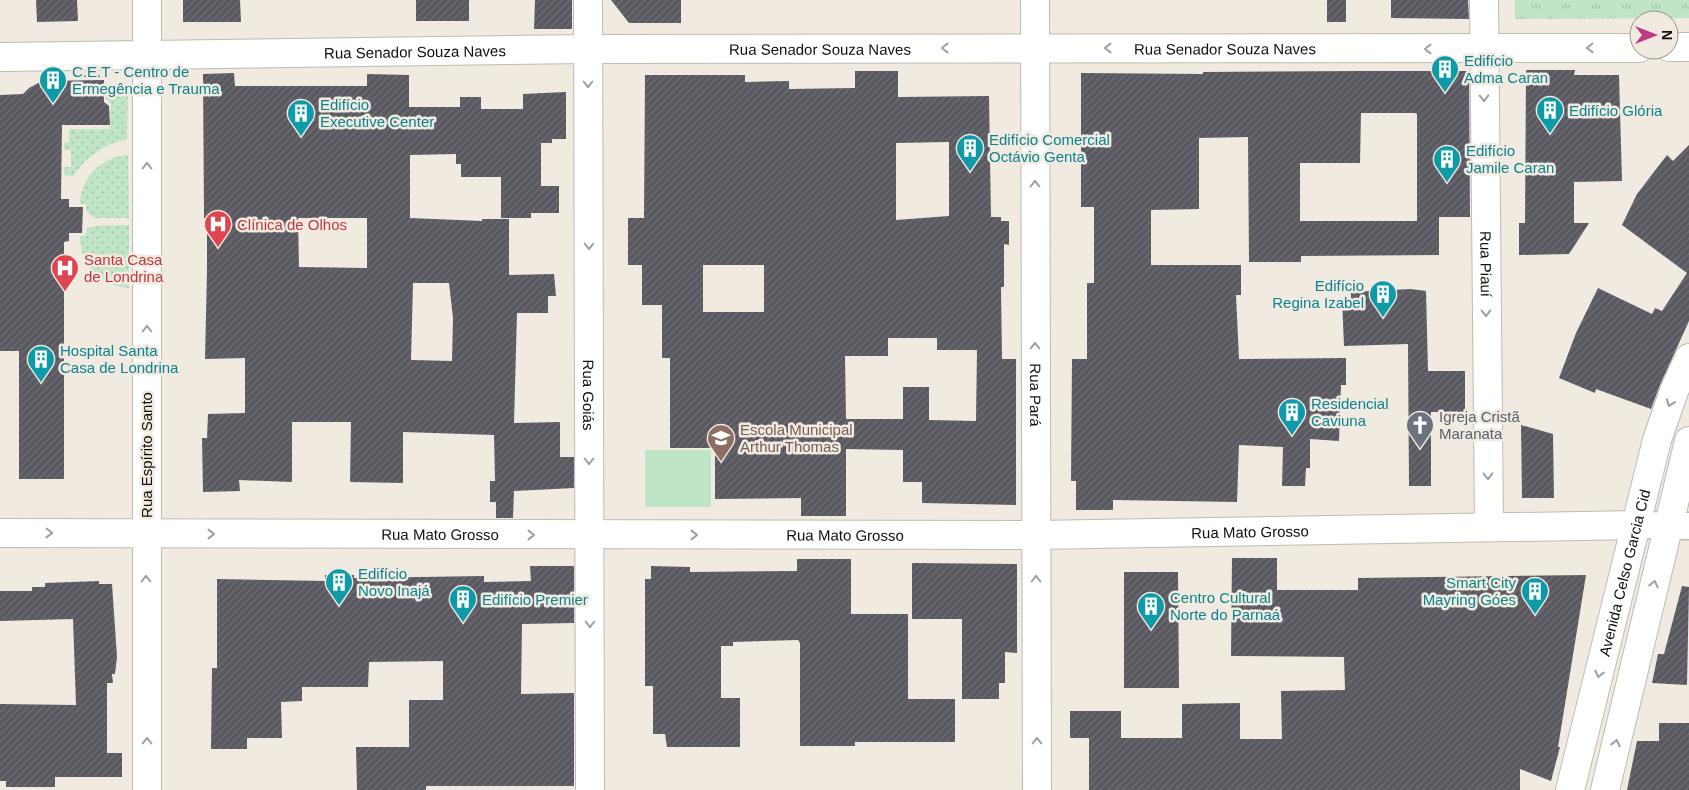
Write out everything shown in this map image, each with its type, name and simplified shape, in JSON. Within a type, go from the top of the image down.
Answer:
[{"type":"street","name":"Rua Espírito Santo","points":[[147,0],[147,790]]},
{"type":"street","name":"Rua Goiás","points":[[588,0],[590,790]]},
{"type":"street","name":"Rua Pará","points":[[1035,0],[1037,790]]},
{"type":"street","name":"Rua Piauí","points":[[1484,0],[1489,527]]},
{"type":"street","name":"Rua Senador Souza Naves","points":[[0,56],[588,49],[1036,47],[1483,50],[1629,48]]},
{"type":"street","name":"Avenida Celso Garcia Cid","points":[[1570,790],[1660,433],[1689,358]]},
{"type":"street","name":"Avenida Celso Garcia Cid","points":[[1605,790],[1678,526],[1689,441]]},
{"type":"street","name":"Rua Mato Grosso","points":[[0,533],[1036,535],[1489,527],[1678,526]]},
{"type":"green space","points":[[1515,0],[1689,0],[1689,18],[1679,18],[1679,10],[1629,10],[1629,18],[1515,19]]},
{"type":"green space","points":[[128,90],[127,140],[111,144],[97,152],[73,176],[64,175],[64,167],[71,167],[71,150],[64,150],[64,143],[69,142],[69,129],[110,129],[111,104],[106,99],[106,91]]},
{"type":"green space","points":[[128,155],[129,218],[95,218],[86,211],[86,204],[80,204],[81,195],[88,178],[101,165],[118,157]]},
{"type":"green space","points":[[129,225],[129,288],[110,283],[94,272],[84,256],[80,236],[85,236],[87,228],[95,226]]},
{"type":"green space","points":[[645,450],[711,450],[711,507],[645,507]]},
{"type":"building","points":[[36,0],[77,0],[78,21],[37,22]]},
{"type":"building","points":[[183,0],[240,0],[241,22],[183,22]]},
{"type":"building","points":[[416,0],[469,0],[469,21],[416,21]]},
{"type":"building","points":[[535,0],[572,0],[572,29],[534,29]]},
{"type":"building","points":[[611,0],[681,0],[681,23],[629,23]]},
{"type":"building","points":[[1327,0],[1346,0],[1346,22],[1327,22]]},
{"type":"building","points":[[1391,0],[1468,0],[1469,19],[1391,18]]},
{"type":"building","points":[[1526,70],[1575,70],[1574,75],[1619,75],[1622,181],[1574,182],[1574,223],[1589,223],[1569,254],[1519,255],[1519,223],[1525,223]]},
{"type":"building","points":[[855,71],[898,71],[898,97],[989,96],[991,217],[1001,217],[1001,221],[1009,221],[1009,245],[1004,244],[1004,287],[1001,287],[1002,359],[1016,359],[1016,505],[922,503],[922,482],[903,482],[903,450],[846,449],[846,516],[801,516],[801,498],[715,499],[715,448],[670,448],[670,358],[662,358],[662,305],[642,305],[642,265],[628,265],[628,218],[644,218],[645,75],[745,75],[745,82],[789,81],[789,89],[855,88]],"holes":[[[949,142],[949,216],[896,220],[896,143]],[[703,265],[764,265],[764,312],[703,312]],[[888,338],[937,338],[937,350],[977,350],[976,421],[929,420],[929,387],[903,387],[903,419],[846,419],[845,356],[888,356]]]},
{"type":"building","points":[[1469,71],[1470,217],[1439,217],[1439,255],[1301,256],[1301,262],[1249,262],[1248,137],[1199,138],[1199,209],[1151,210],[1151,265],[1241,265],[1241,295],[1236,295],[1239,359],[1346,358],[1346,385],[1341,385],[1339,441],[1310,439],[1310,468],[1306,468],[1305,486],[1282,486],[1283,447],[1239,445],[1237,502],[1113,500],[1113,510],[1076,510],[1076,481],[1071,481],[1072,359],[1087,359],[1087,283],[1094,283],[1094,207],[1081,207],[1081,73],[1203,74],[1203,72]],"holes":[[[1361,113],[1417,114],[1417,221],[1300,221],[1300,163],[1360,163]]]},
{"type":"building","points":[[234,73],[235,86],[367,86],[367,74],[409,75],[409,107],[460,107],[460,97],[481,97],[481,109],[523,109],[523,94],[566,92],[566,139],[552,139],[552,143],[541,143],[541,186],[559,186],[559,213],[531,213],[531,218],[501,218],[501,177],[461,177],[461,164],[456,164],[456,154],[410,155],[410,218],[482,221],[482,219],[509,219],[509,275],[554,274],[556,296],[548,296],[548,313],[517,313],[514,423],[560,422],[560,457],[574,457],[574,488],[514,491],[513,518],[496,518],[496,502],[490,502],[490,481],[495,481],[494,435],[403,432],[403,483],[350,482],[351,422],[292,422],[292,482],[239,480],[240,491],[203,492],[202,438],[207,438],[208,414],[245,413],[245,358],[205,359],[207,218],[204,218],[203,74]],"holes":[[[298,218],[367,218],[367,268],[299,267]],[[413,283],[449,283],[453,318],[452,361],[411,360]]]},
{"type":"building","name":"Hospital Santa Casa de Londrina","points":[[104,80],[104,102],[109,106],[110,125],[62,125],[61,199],[69,199],[69,207],[83,207],[82,233],[69,233],[69,241],[64,242],[64,479],[19,479],[19,351],[0,351],[0,95],[23,94],[29,88],[42,81]]},
{"type":"building","points":[[1689,145],[1689,321],[1651,409],[1596,389],[1595,393],[1559,378],[1576,333],[1598,288],[1652,314],[1655,308],[1662,311],[1687,273],[1622,225],[1637,194],[1667,155],[1673,161]]},
{"type":"building","points":[[1411,289],[1426,291],[1428,371],[1465,371],[1465,412],[1431,412],[1431,486],[1409,486],[1408,344],[1344,346],[1342,299],[1351,299],[1351,292]]},
{"type":"building","points":[[1521,425],[1553,434],[1554,498],[1522,498]]},
{"type":"building","points":[[1232,558],[1277,558],[1277,590],[1358,590],[1358,578],[1586,575],[1558,747],[1560,747],[1551,781],[1520,769],[1520,790],[1089,790],[1089,738],[1070,738],[1070,711],[1121,711],[1121,738],[1182,738],[1182,704],[1240,703],[1240,739],[1282,739],[1281,691],[1345,690],[1344,657],[1231,656]]},
{"type":"building","points":[[797,559],[851,559],[851,614],[908,614],[908,699],[955,699],[955,742],[855,742],[855,746],[800,746],[800,643],[798,640],[733,642],[733,646],[721,646],[721,698],[740,698],[740,747],[667,747],[665,734],[653,734],[653,686],[645,686],[645,579],[651,579],[651,566],[690,567],[690,572],[797,571]]},
{"type":"building","points":[[912,563],[1017,564],[1017,653],[1005,652],[1005,683],[999,683],[999,699],[962,699],[962,619],[912,619]]},
{"type":"building","points":[[530,566],[574,566],[574,623],[522,624],[521,694],[574,693],[574,786],[426,786],[426,790],[357,790],[356,747],[409,747],[409,700],[443,700],[443,661],[369,662],[368,687],[302,687],[302,701],[281,702],[282,738],[247,738],[247,749],[211,749],[212,668],[217,668],[217,579],[325,581],[325,575],[354,575],[354,578],[484,576],[484,582],[531,581]]},
{"type":"building","name":"Centro Cultural Norte do Parnaá","points":[[1124,572],[1178,572],[1179,688],[1124,688]]},
{"type":"building","points":[[99,581],[99,584],[112,584],[117,657],[115,674],[112,674],[113,683],[107,683],[107,753],[122,753],[122,777],[55,777],[55,787],[6,787],[6,781],[0,781],[0,704],[76,705],[73,619],[0,621],[0,591],[32,591],[32,587],[45,587],[45,583]]},
{"type":"building","points":[[1682,586],[1689,587],[1687,685],[1652,683],[1658,654],[1664,654]]},
{"type":"building","points":[[1659,723],[1689,723],[1689,790],[1627,790],[1637,741],[1659,741]]},
{"type":"place","name":"Edifício Adma Caran","points":[[1445,93]]},
{"type":"place","name":"C.E.T - Centro de Ermegência e Trauma","points":[[53,104]]},
{"type":"place","name":"Edifício Glória","points":[[1550,134]]},
{"type":"place","name":"Edifício Executive Center","points":[[301,137]]},
{"type":"place","name":"Edifício Comercial Octávio Genta","points":[[970,172]]},
{"type":"place","name":"Edifício Jamile Caran","points":[[1447,183]]},
{"type":"place","name":"Clínica de Olhos","points":[[218,248]]},
{"type":"place","name":"Santa Casa de Londrina","points":[[65,292]]},
{"type":"place","name":"Edifício Regina Izabel","points":[[1383,318]]},
{"type":"place","name":"Hospital Santa Casa de Londrina","points":[[41,383]]},
{"type":"place","name":"Residencial Caviuna","points":[[1292,436]]},
{"type":"place","name":"Igreja Cristã Maranata","points":[[1420,449]]},
{"type":"place","name":"Escola Municipal Arthur Thomas","points":[[721,462]]},
{"type":"place","name":"Edifício Novo Inajá","points":[[339,606]]},
{"type":"place","name":"Smart City Mayring Góes","points":[[1535,615]]},
{"type":"place","name":"Edifício Premier","points":[[463,623]]},
{"type":"place","name":"Centro Cultural Norte do Parnaá","points":[[1151,630]]}]
